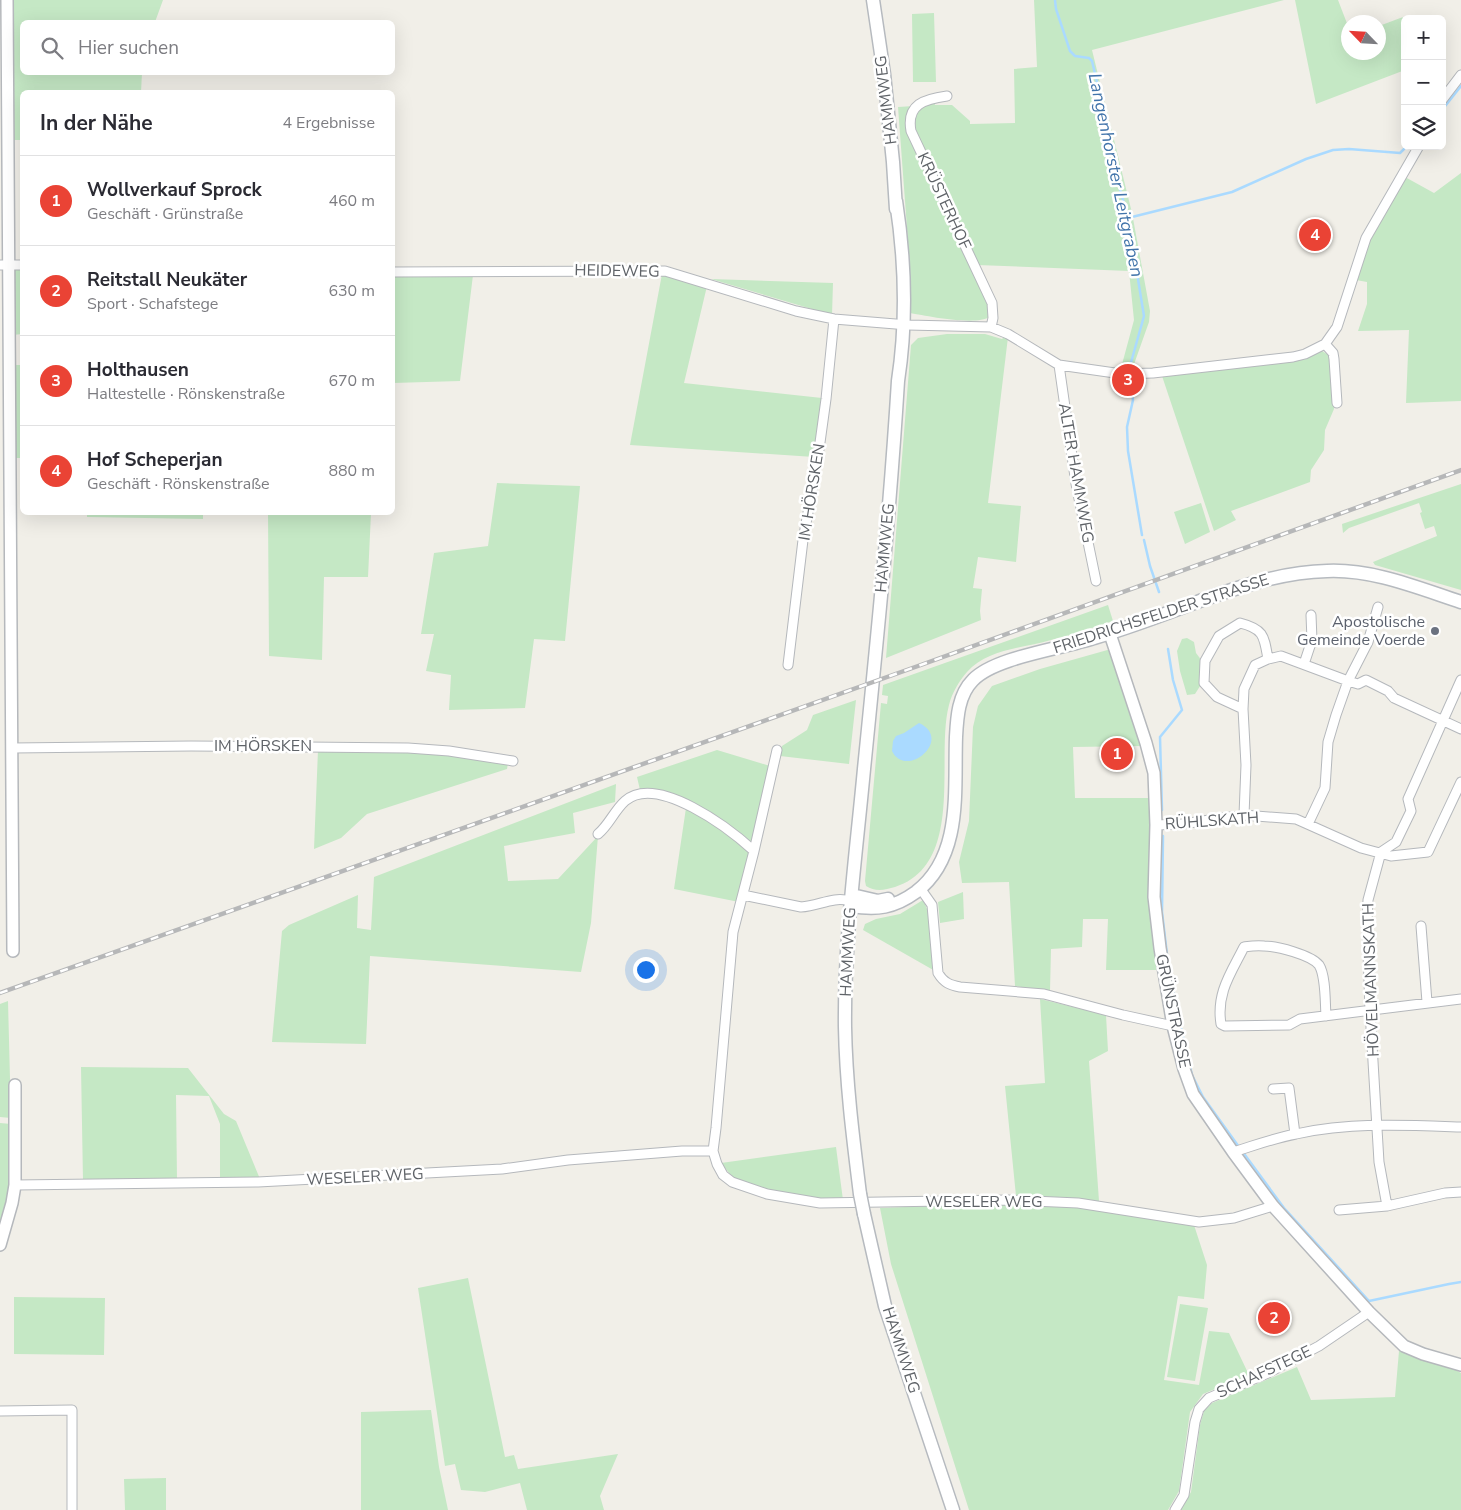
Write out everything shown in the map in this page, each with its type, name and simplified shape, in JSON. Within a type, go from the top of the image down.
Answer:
[{"type":"main road","name":"HAMMWEG","points":[[873,0],[884,74],[896,201],[899,324],[902,356],[898,381],[888,516],[846,971],[845,1027],[849,1112],[860,1194],[886,1306],[953,1510]]},
{"type":"main road","name":"FRIEDRICHSFELDER STRASSE","points":[[917,890],[934,874],[946,853],[953,826],[957,718],[962,698],[971,681],[986,669],[1110,634],[1247,585],[1288,574],[1328,570],[1364,574],[1461,602]]},
{"type":"main road","points":[[851,901],[895,898],[917,890]]},
{"type":"street","points":[[7,0],[4,265],[13,748],[13,951]]},
{"type":"street","points":[[1446,95],[1461,75]]},
{"type":"street","name":"KRÜSTERHOF","points":[[947,96],[932,98],[919,105],[910,116],[911,131],[992,302],[993,318],[991,327]]},
{"type":"street","points":[[991,327],[1008,334],[1059,365],[1122,374],[1153,373],[1306,354],[1325,344],[1337,327],[1366,238],[1416,150]]},
{"type":"street","points":[[4,265],[20,265]]},
{"type":"street","name":"HEIDEWEG","points":[[395,272],[665,271],[796,311],[834,319],[899,324],[991,327]]},
{"type":"street","name":"IM HÖRSKEN","points":[[788,665],[804,540],[821,438],[834,319]]},
{"type":"street","points":[[1325,344],[1333,353],[1337,403]]},
{"type":"street","name":"ALTER HAMMWEG","points":[[1059,365],[1076,484],[1096,581]]},
{"type":"street","points":[[1308,824],[1325,788],[1328,742],[1348,681],[1368,642],[1378,607]]},
{"type":"street","points":[[1304,664],[1312,640],[1311,615]]},
{"type":"street","points":[[1243,708],[1217,697],[1204,683],[1205,661],[1220,636],[1240,623],[1255,627],[1264,636],[1268,658]]},
{"type":"street","name":"GRÜNSTRASSE","points":[[1110,634],[1154,773],[1156,825],[1154,897],[1160,948],[1173,1026],[1184,1069],[1193,1094],[1273,1206],[1369,1312],[1404,1346],[1423,1354],[1461,1365]]},
{"type":"street","points":[[1244,815],[1246,765],[1244,690],[1255,665],[1268,658],[1282,656],[1358,684],[1366,680],[1388,691],[1394,698],[1461,728]]},
{"type":"street","points":[[1381,852],[1396,842],[1412,811],[1408,799],[1461,680]]},
{"type":"street","name":"IM HÖRSKEN","points":[[13,748],[191,746],[405,748],[449,751],[513,761]]},
{"type":"street","points":[[713,1151],[733,932],[777,750]]},
{"type":"street","name":"RÜHLSKATH","points":[[1156,825],[1182,824],[1244,815],[1296,819],[1361,848],[1391,856],[1428,852],[1461,782]]},
{"type":"street","points":[[598,834],[604,830],[625,801],[642,793],[670,798],[700,812],[732,832],[754,850]]},
{"type":"street","name":"HÖVELMANNSKATH","points":[[1381,852],[1368,900],[1367,921],[1379,1162],[1387,1206]]},
{"type":"street","points":[[917,890],[932,905],[938,973],[943,981],[960,987],[1044,994],[1173,1026]]},
{"type":"street","points":[[743,895],[801,907],[809,907],[832,899],[851,901]]},
{"type":"street","points":[[1421,926],[1427,1002]]},
{"type":"street","points":[[1326,1016],[1323,977],[1319,966],[1312,958],[1266,945],[1244,947],[1223,989],[1219,1013],[1221,1024],[1225,1026],[1289,1025],[1300,1019],[1370,1011],[1427,1002],[1461,999]]},
{"type":"street","points":[[0,1246],[16,1185],[15,1085]]},
{"type":"street","points":[[1273,1089],[1290,1088],[1295,1134]]},
{"type":"street","points":[[1233,1152],[1295,1134],[1336,1128],[1378,1124],[1461,1127]]},
{"type":"street","name":"WESELER WEG","points":[[16,1185],[267,1182],[502,1169],[568,1160],[682,1151],[713,1151],[716,1164],[732,1182],[767,1194],[820,1202],[1008,1200],[1078,1203],[1200,1222],[1234,1218],[1273,1206]]},
{"type":"street","points":[[1339,1210],[1387,1206],[1445,1193],[1461,1192]]},
{"type":"street","name":"SCHAFSTEGE","points":[[1175,1510],[1184,1495],[1195,1422],[1199,1408],[1209,1398],[1268,1373],[1320,1346],[1369,1312]]},
{"type":"street","points":[[0,1411],[72,1410],[72,1510]]},
{"type":"green space","points":[[12,0],[163,0],[156,20],[20,20],[20,75],[142,75],[141,90],[20,90],[20,140],[13,140]]},
{"type":"green space","points":[[1034,0],[1284,0],[1092,50],[1132,213],[1150,311],[1149,322],[1133,367],[1121,368],[1134,320],[1129,271],[977,265],[913,128],[914,118],[918,111],[934,101],[935,105],[952,105],[970,121],[970,124],[1015,123],[1014,69],[1037,67]]},
{"type":"green space","points":[[1295,0],[1338,0],[1344,15],[1341,15],[1341,60],[1386,60],[1386,23],[1401,18],[1401,72],[1316,104]]},
{"type":"green space","points":[[934,13],[936,82],[913,82],[912,14]]},
{"type":"green space","points":[[914,106],[907,118],[989,305],[989,317],[983,320],[951,320],[910,313],[910,268],[898,107]]},
{"type":"green space","points":[[1461,173],[1461,401],[1406,403],[1409,330],[1358,331],[1367,304],[1367,282],[1356,280],[1364,252],[1405,177],[1434,193]]},
{"type":"green space","points":[[14,268],[20,269],[20,334],[13,335]]},
{"type":"green space","points":[[662,274],[707,286],[684,383],[822,398],[814,457],[630,445]]},
{"type":"green space","points":[[473,275],[460,381],[395,383],[395,277]]},
{"type":"green space","points":[[711,279],[833,283],[832,315]]},
{"type":"green space","points":[[947,334],[985,334],[1002,339],[1005,336],[1008,337],[988,503],[1021,506],[1016,562],[978,557],[973,588],[982,589],[981,620],[886,658],[911,345],[918,338]]},
{"type":"green space","points":[[1322,351],[1330,356],[1332,361],[1334,409],[1325,430],[1324,450],[1311,470],[1310,482],[1231,511],[1236,520],[1214,531],[1162,376],[1294,361],[1306,359]]},
{"type":"green space","points":[[13,365],[20,365],[20,458],[16,458]]},
{"type":"green space","points":[[497,483],[580,486],[565,641],[534,639],[525,708],[449,710],[451,675],[426,671],[434,634],[421,634],[434,553],[488,546]]},
{"type":"green space","points":[[1461,484],[1461,590],[1375,565],[1373,562],[1437,536],[1434,526],[1425,529],[1419,503],[1349,528],[1343,533],[1342,524]]},
{"type":"green space","points":[[1201,503],[1210,532],[1185,544],[1174,512]]},
{"type":"green space","points":[[87,515],[203,515],[203,519],[87,517]]},
{"type":"green space","points":[[268,515],[371,515],[368,577],[324,577],[322,660],[269,656]]},
{"type":"green space","points":[[1108,605],[1113,621],[1067,636],[1006,650],[985,658],[967,672],[956,687],[949,705],[940,833],[931,856],[917,875],[895,887],[880,890],[866,886],[881,703],[887,704],[888,696],[882,695],[883,685]]},
{"type":"green space","points":[[1187,638],[1194,642],[1196,653],[1202,661],[1202,683],[1195,694],[1187,695],[1180,671],[1177,651],[1182,639]]},
{"type":"green space","points":[[1111,649],[1142,746],[1073,747],[1075,798],[1151,798],[1148,897],[1159,970],[1106,970],[1108,919],[1083,919],[1082,947],[1051,949],[1050,991],[1015,986],[1009,882],[962,883],[959,862],[969,821],[973,727],[978,706],[992,686],[1040,669]]},
{"type":"green space","points":[[856,700],[849,764],[780,756],[782,746],[807,730],[813,715]]},
{"type":"green space","points":[[318,750],[446,754],[508,763],[507,769],[367,814],[341,838],[314,849]]},
{"type":"green space","points":[[717,750],[770,766],[752,843],[701,807],[651,790],[640,790],[637,777]]},
{"type":"green space","points":[[616,784],[615,802],[573,813],[575,833],[504,846],[508,881],[558,879],[598,836],[591,923],[581,972],[370,956],[366,1044],[272,1042],[282,931],[289,925],[358,895],[357,928],[371,930],[374,877]]},
{"type":"green space","points":[[686,808],[731,836],[750,852],[739,902],[674,889]]},
{"type":"green space","points":[[963,892],[964,919],[940,923],[938,902]]},
{"type":"green space","points":[[923,900],[931,925],[935,971],[863,930],[865,924],[876,919],[900,914]]},
{"type":"green space","points":[[1040,999],[1106,1015],[1108,1051],[1089,1061],[1099,1201],[1016,1196],[1005,1086],[1045,1083]]},
{"type":"green space","points":[[8,1001],[11,1118],[0,1117],[0,1004]]},
{"type":"green space","points":[[81,1067],[188,1068],[224,1114],[236,1121],[260,1179],[220,1181],[220,1124],[209,1096],[176,1095],[177,1180],[83,1181]]},
{"type":"green space","points":[[0,1123],[11,1124],[11,1188],[0,1227]]},
{"type":"green space","points":[[836,1147],[843,1200],[791,1197],[734,1179],[721,1163]]},
{"type":"green space","points":[[1005,1203],[1077,1206],[1194,1225],[1207,1265],[1204,1299],[1178,1296],[1164,1380],[1199,1385],[1209,1331],[1229,1333],[1249,1375],[1203,1394],[1190,1412],[1179,1491],[1168,1510],[969,1510],[891,1264],[880,1208]]},
{"type":"green space","points":[[468,1278],[505,1457],[514,1455],[518,1469],[618,1454],[600,1496],[604,1510],[527,1510],[520,1483],[485,1492],[461,1490],[455,1464],[445,1466],[418,1288]]},
{"type":"green space","points":[[14,1297],[105,1298],[104,1355],[14,1354]]},
{"type":"green space","points":[[1180,1304],[1208,1308],[1195,1381],[1167,1377]]},
{"type":"green space","points":[[1399,1351],[1452,1368],[1461,1373],[1461,1510],[1180,1510],[1191,1492],[1200,1425],[1204,1411],[1212,1403],[1297,1367],[1311,1400],[1395,1397]]},
{"type":"green space","points":[[431,1410],[439,1467],[448,1510],[361,1510],[361,1412]]},
{"type":"green space","points":[[166,1478],[166,1510],[125,1510],[124,1479]]},
{"type":"water","points":[[919,723],[928,730],[932,738],[930,747],[916,759],[907,761],[899,759],[892,751],[893,741],[896,736]]},
{"type":"waterway","name":"Langenhorster Leitgraben","points":[[1055,0],[1056,9],[1070,51],[1075,56],[1089,58],[1092,61],[1110,137],[1118,182],[1128,218],[1144,316],[1130,366]]},
{"type":"waterway","points":[[1446,105],[1461,86]]},
{"type":"waterway","points":[[1128,218],[1232,192],[1306,159],[1333,150],[1349,149],[1400,153],[1403,150]]},
{"type":"waterway","name":"Langenhorster Leitgraben","points":[[1130,381],[1133,400],[1127,427],[1128,451],[1142,535]]},
{"type":"waterway","name":"Langenhorster Leitgraben","points":[[1144,540],[1159,592]]},
{"type":"waterway","name":"Langenhorster Leitgraben","points":[[1162,810],[1160,737],[1182,710],[1173,680],[1168,649]]},
{"type":"waterway","name":"Langenhorster Leitgraben","points":[[1163,836],[1162,912],[1168,963],[1192,1075],[1203,1097],[1239,1147]]},
{"type":"waterway","name":"Langenhorster Leitgraben","points":[[1242,1151],[1284,1208],[1369,1301],[1461,1282]]},
{"type":"railway","points":[[0,993],[918,666],[1461,470]]},
{"type":"place","name":"Hof Scheperjan","points":[[1315,235]]},
{"type":"place","name":"Holthausen","points":[[1128,380]]},
{"type":"place","name":"Apostolische Gemeinde Voerde","points":[[1435,631]]},
{"type":"place","name":"Wollverkauf Sprock","points":[[1117,754]]},
{"type":"place","name":"Reitstall Neukäter","points":[[1274,1318]]}]
